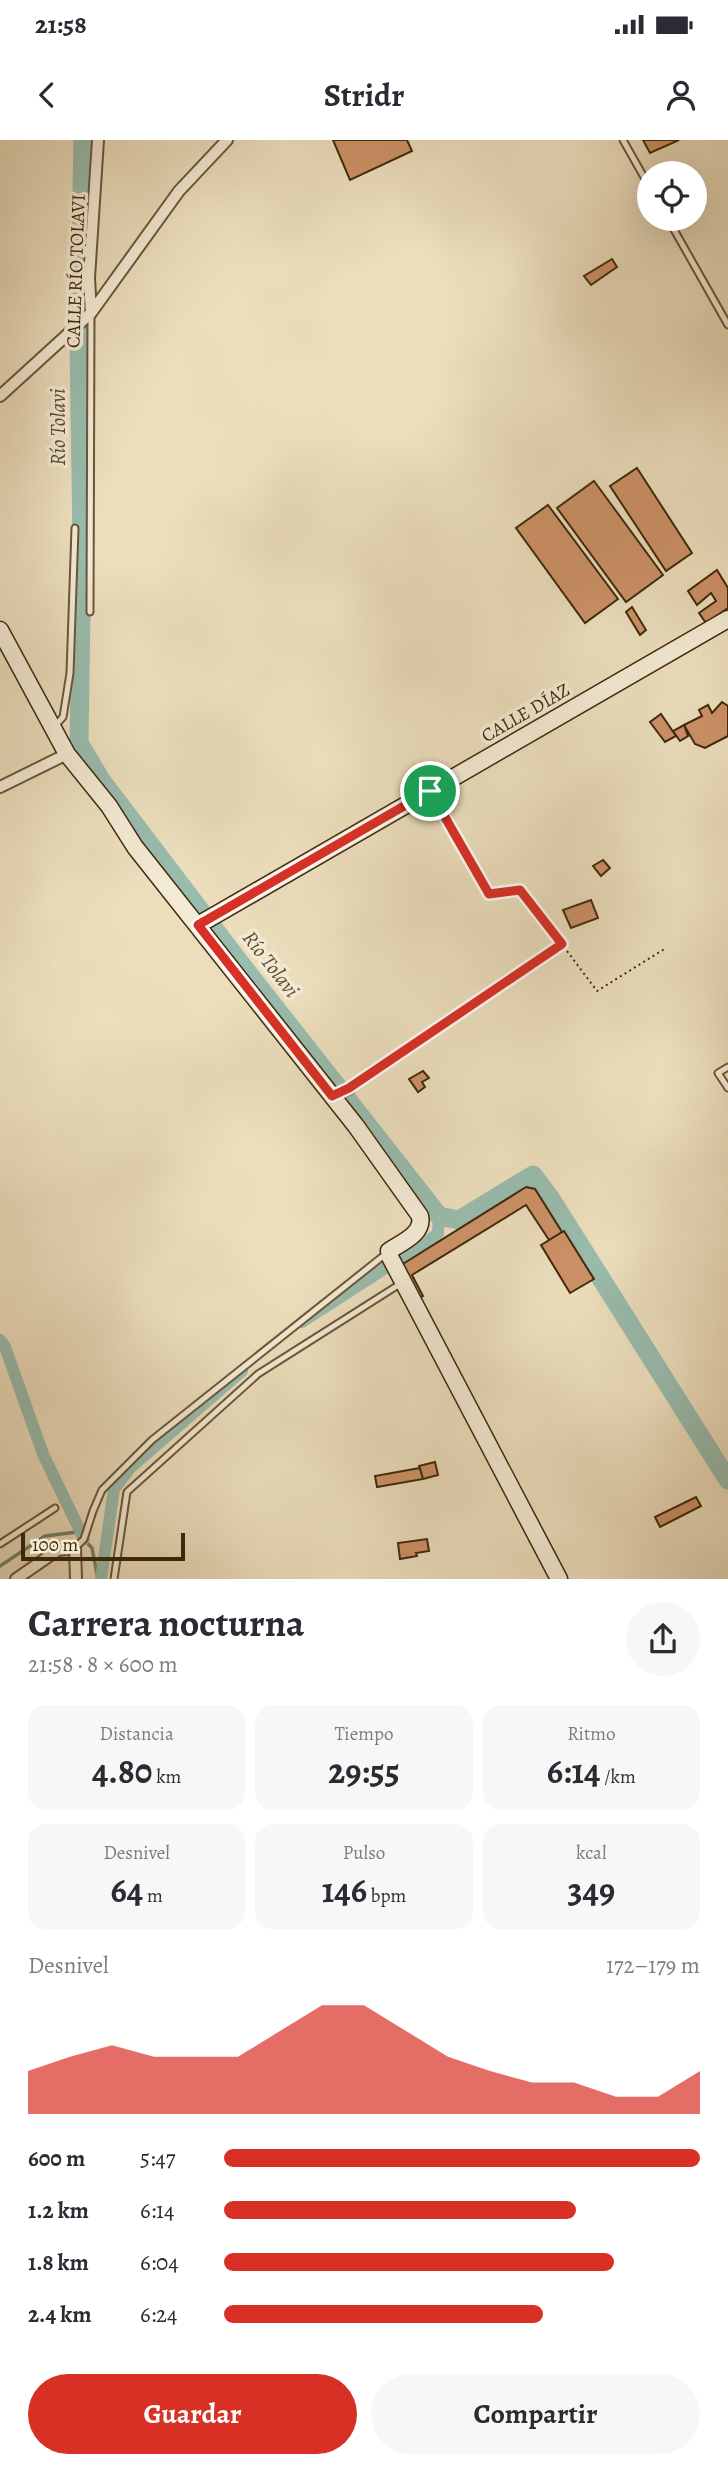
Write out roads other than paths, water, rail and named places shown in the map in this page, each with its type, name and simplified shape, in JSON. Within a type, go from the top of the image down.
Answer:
[{"type":"street","name":"CALLE RÍO TOLAVI","points":[[90,314],[89,278],[98,140]]},
{"type":"street","points":[[0,396],[90,314],[179,191],[227,140]]},
{"type":"street","name":"CALLE DÍAZ","points":[[206,920],[728,619]]},
{"type":"street","points":[[0,630],[67,754],[109,806],[135,847],[206,920],[335,1094],[420,1216],[420,1229],[394,1265],[559,1579]]},
{"type":"street","points":[[0,788],[67,754]]},
{"type":"street","points":[[335,1094],[349,1088]]},
{"type":"street","points":[[16,1579],[58,1550],[75,1548],[76,1579]]},
{"type":"lane","points":[[624,140],[637,164]]},
{"type":"lane","points":[[675,231],[728,325]]},
{"type":"lane","name":"CALLE RÍO TOLAVI","points":[[90,314],[90,612]]},
{"type":"lane","points":[[53,728],[64,717],[70,673],[75,528]]},
{"type":"lane","points":[[349,1088],[562,944],[520,890],[489,894],[430,791]]},
{"type":"lane","points":[[728,1067],[718,1073],[728,1088]]},
{"type":"lane","points":[[75,1548],[84,1539],[102,1490],[152,1440],[394,1265]]},
{"type":"lane","points":[[114,1579],[127,1492],[258,1374],[394,1265]]},
{"type":"lane","points":[[0,1544],[55,1508]]},
{"type":"waterway","name":"Río Tolavi","points":[[83,140],[79,342],[82,543],[79,743],[101,780],[241,964],[439,1216],[459,1220],[533,1175],[551,1199],[728,1480]]},
{"type":"waterway","points":[[302,1322],[438,1234],[439,1216]]},
{"type":"waterway","points":[[0,1340],[5,1347],[43,1454],[84,1539]]},
{"type":"waterway","points":[[101,1579],[114,1489],[130,1468],[242,1371]]},
{"type":"waterway","points":[[0,1566],[45,1536],[77,1532],[92,1548],[98,1579]]}]
